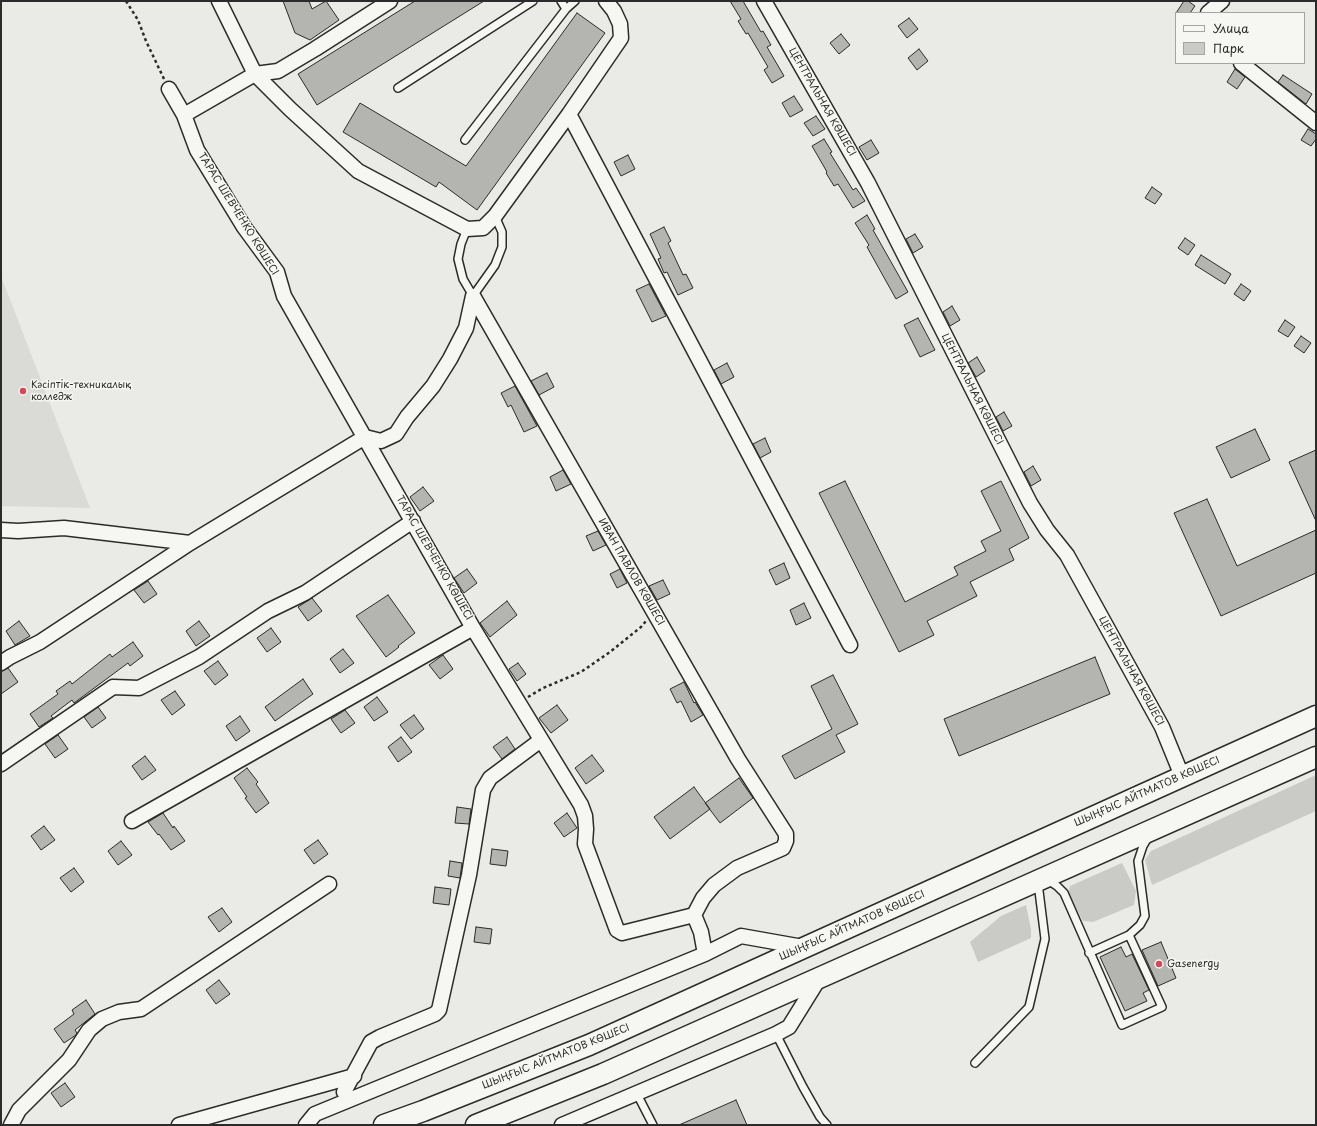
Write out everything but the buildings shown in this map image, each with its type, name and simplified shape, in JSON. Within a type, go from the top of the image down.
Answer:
[{"type":"main road","name":"ШЫҢҒЫС АЙТМАТОВ КӨШЕСІ","points":[[384,1125],[588,1046],[1316,716]]},
{"type":"main road","points":[[476,1125],[603,1074],[1316,757]]},
{"type":"street","points":[[219,1],[255,74],[358,171],[467,229],[483,228],[495,216],[569,114],[621,38],[620,24],[614,11],[606,1]]},
{"type":"street","points":[[184,115],[255,74],[278,71],[390,1]]},
{"type":"street","name":"ЦЕНТРАЛЬНАЯ КӨШЕСІ","points":[[764,1],[868,183],[1030,503],[1047,530],[1067,555],[1162,726],[1182,776]]},
{"type":"street","points":[[1209,12],[1222,1]]},
{"type":"street","points":[[1241,64],[1316,123]]},
{"type":"street","name":"ТАРАС ШЕВЧЕНКО КӨШЕСІ","points":[[169,89],[184,115],[197,150],[244,227],[277,272],[284,296],[473,628],[581,805],[585,816],[585,844],[617,930],[622,933],[694,915]]},
{"type":"street","points":[[569,114],[850,645]]},
{"type":"street","points":[[1,663],[40,642],[190,543],[365,437],[381,441],[396,434],[450,360],[466,328],[473,296]]},
{"type":"street","name":"ИВАН ПАВЛОВ КӨШЕСІ","points":[[473,296],[738,759],[786,834],[786,841],[783,848],[737,868],[714,884],[703,898],[694,915]]},
{"type":"street","points":[[1,764],[112,688],[139,688],[199,657],[268,611],[305,593],[412,521]]},
{"type":"street","points":[[1,530],[18,531],[64,528],[190,543]]},
{"type":"street","points":[[132,821],[473,628]]},
{"type":"street","points":[[344,1092],[371,1042],[435,1014],[439,1010],[469,875],[483,790],[490,778],[541,740]]},
{"type":"street","points":[[11,1125],[19,1110],[69,1060],[89,1030],[102,1019],[119,1012],[141,1010],[329,884]]},
{"type":"street","points":[[694,915],[701,932],[705,954]]},
{"type":"street","points":[[306,1125],[315,1114],[705,954],[741,936],[804,947]]},
{"type":"street","points":[[562,1125],[581,1121],[637,1094],[789,1027],[820,977]]},
{"type":"street","points":[[180,1125],[354,1076]]},
{"type":"lane","points":[[398,88],[533,1]]},
{"type":"lane","points":[[561,1],[566,9]]},
{"type":"lane","points":[[465,140],[566,9],[575,1]]},
{"type":"lane","points":[[467,229],[461,244],[458,259],[463,279],[473,296],[495,265],[502,247],[502,232],[495,216]]},
{"type":"lane","points":[[1089,953],[1130,935],[1140,926],[1145,916],[1138,861],[1143,846],[1154,829]]},
{"type":"lane","points":[[975,1063],[1029,1007],[1045,939],[1038,880],[1051,882],[1064,893],[1089,953],[1122,1025],[1162,1007],[1130,935]]},
{"type":"lane","points":[[776,1034],[803,1087],[820,1117],[827,1125]]},
{"type":"lane","points":[[637,1094],[653,1125]]},
{"type":"path","points":[[126,1],[138,20],[146,41],[169,89]]},
{"type":"path","points":[[518,702],[543,688],[581,672],[610,652],[641,627],[653,611]]},
{"type":"shaded area","name":"Кәсіптік-техникалық колледж","points":[[1,276],[90,508],[1,506]]},
{"type":"green space","points":[[1316,775],[1316,811],[1152,885],[1145,860],[1151,851]]},
{"type":"green space","points":[[1122,863],[1136,891],[1134,905],[1093,922],[1083,921],[1068,893],[1070,886]]},
{"type":"green space","points":[[1026,905],[1031,929],[1031,938],[978,962],[970,942],[1001,916]]},
{"type":"place","name":"Кәсіптік-техникалық колледж","points":[[23,391]]},
{"type":"place","name":"Gasenergy","points":[[1159,964]]}]
